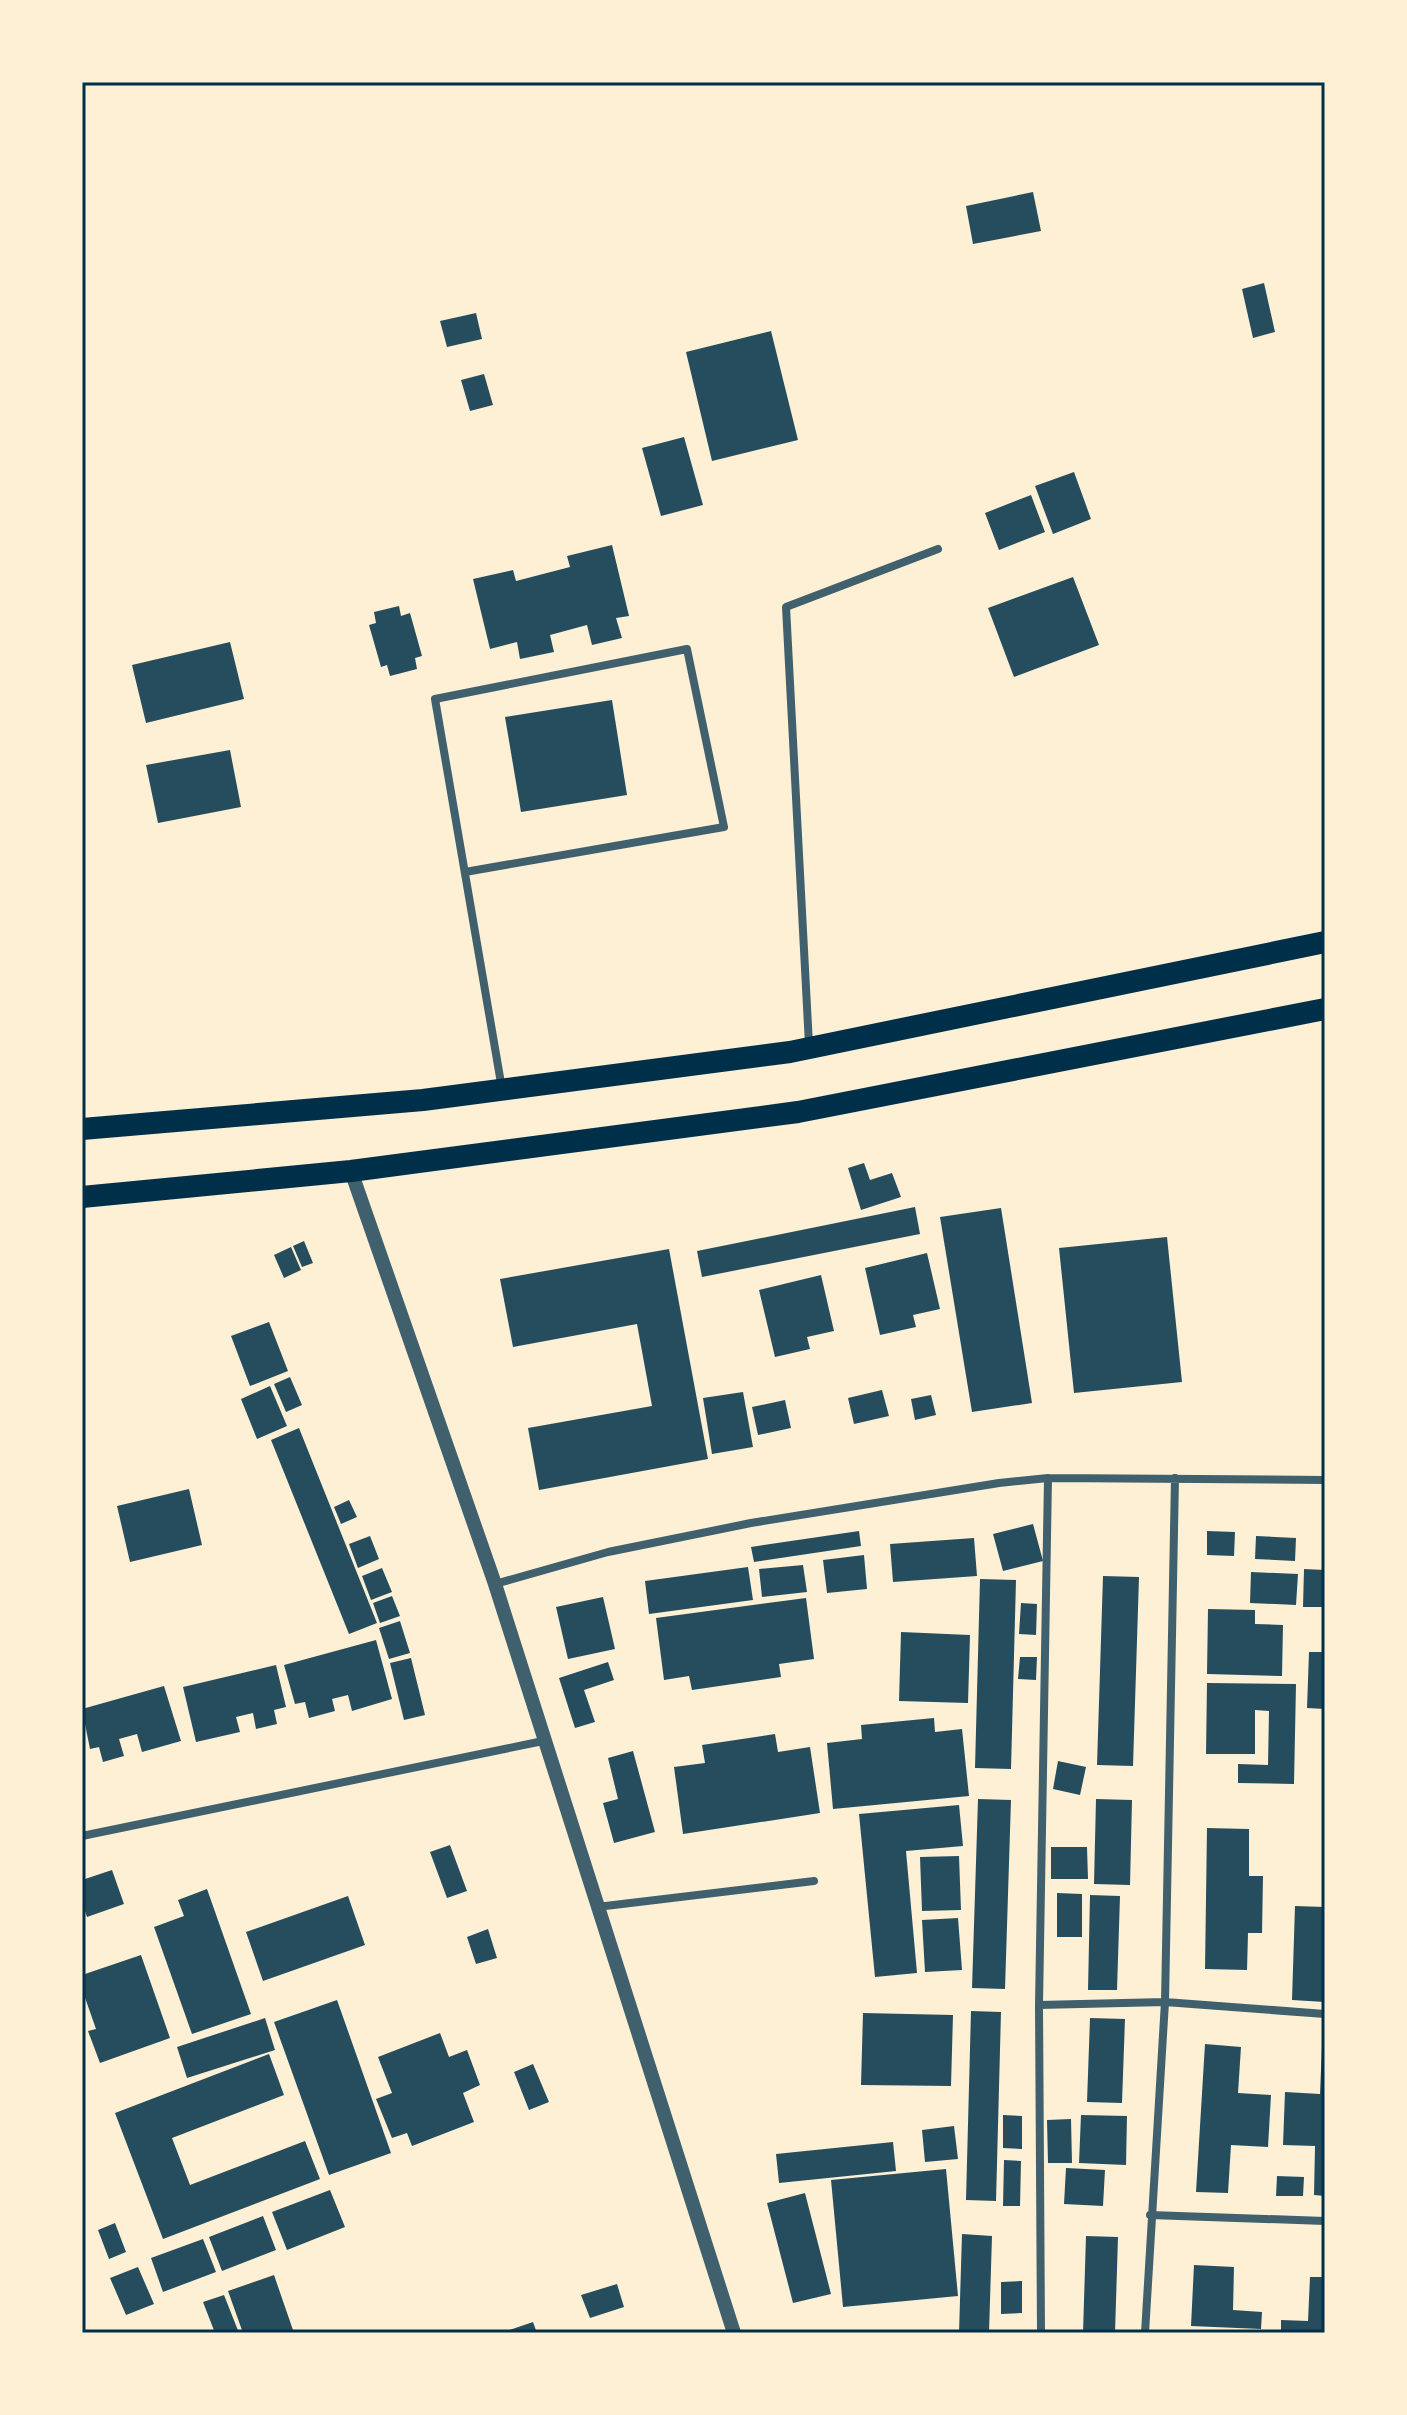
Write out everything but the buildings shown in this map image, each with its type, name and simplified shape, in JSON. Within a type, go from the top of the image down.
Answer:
[{"type":"highway","points":[[82,1129],[423,1100],[809,1049],[1325,942]]},
{"type":"highway","points":[[82,1197],[351,1171],[798,1112],[1325,1009]]},
{"type":"street","points":[[809,1049],[786,607],[938,549]]},
{"type":"street","points":[[465,872],[724,827],[687,649],[435,699],[502,1089]]},
{"type":"street","points":[[351,1171],[495,1584],[734,2333]]},
{"type":"street","points":[[495,1584],[608,1552],[751,1523],[1048,1478],[1325,1480]]},
{"type":"street","points":[[1041,2333],[1039,2005],[1048,1478]]},
{"type":"street","points":[[1145,2333],[1165,2002],[1175,1478]]},
{"type":"street","points":[[82,1836],[543,1741]]},
{"type":"street","points":[[597,1908],[814,1881]]},
{"type":"street","points":[[1039,2005],[1165,2002],[1325,2014]]},
{"type":"street","points":[[1150,2215],[1325,2221]]}]
